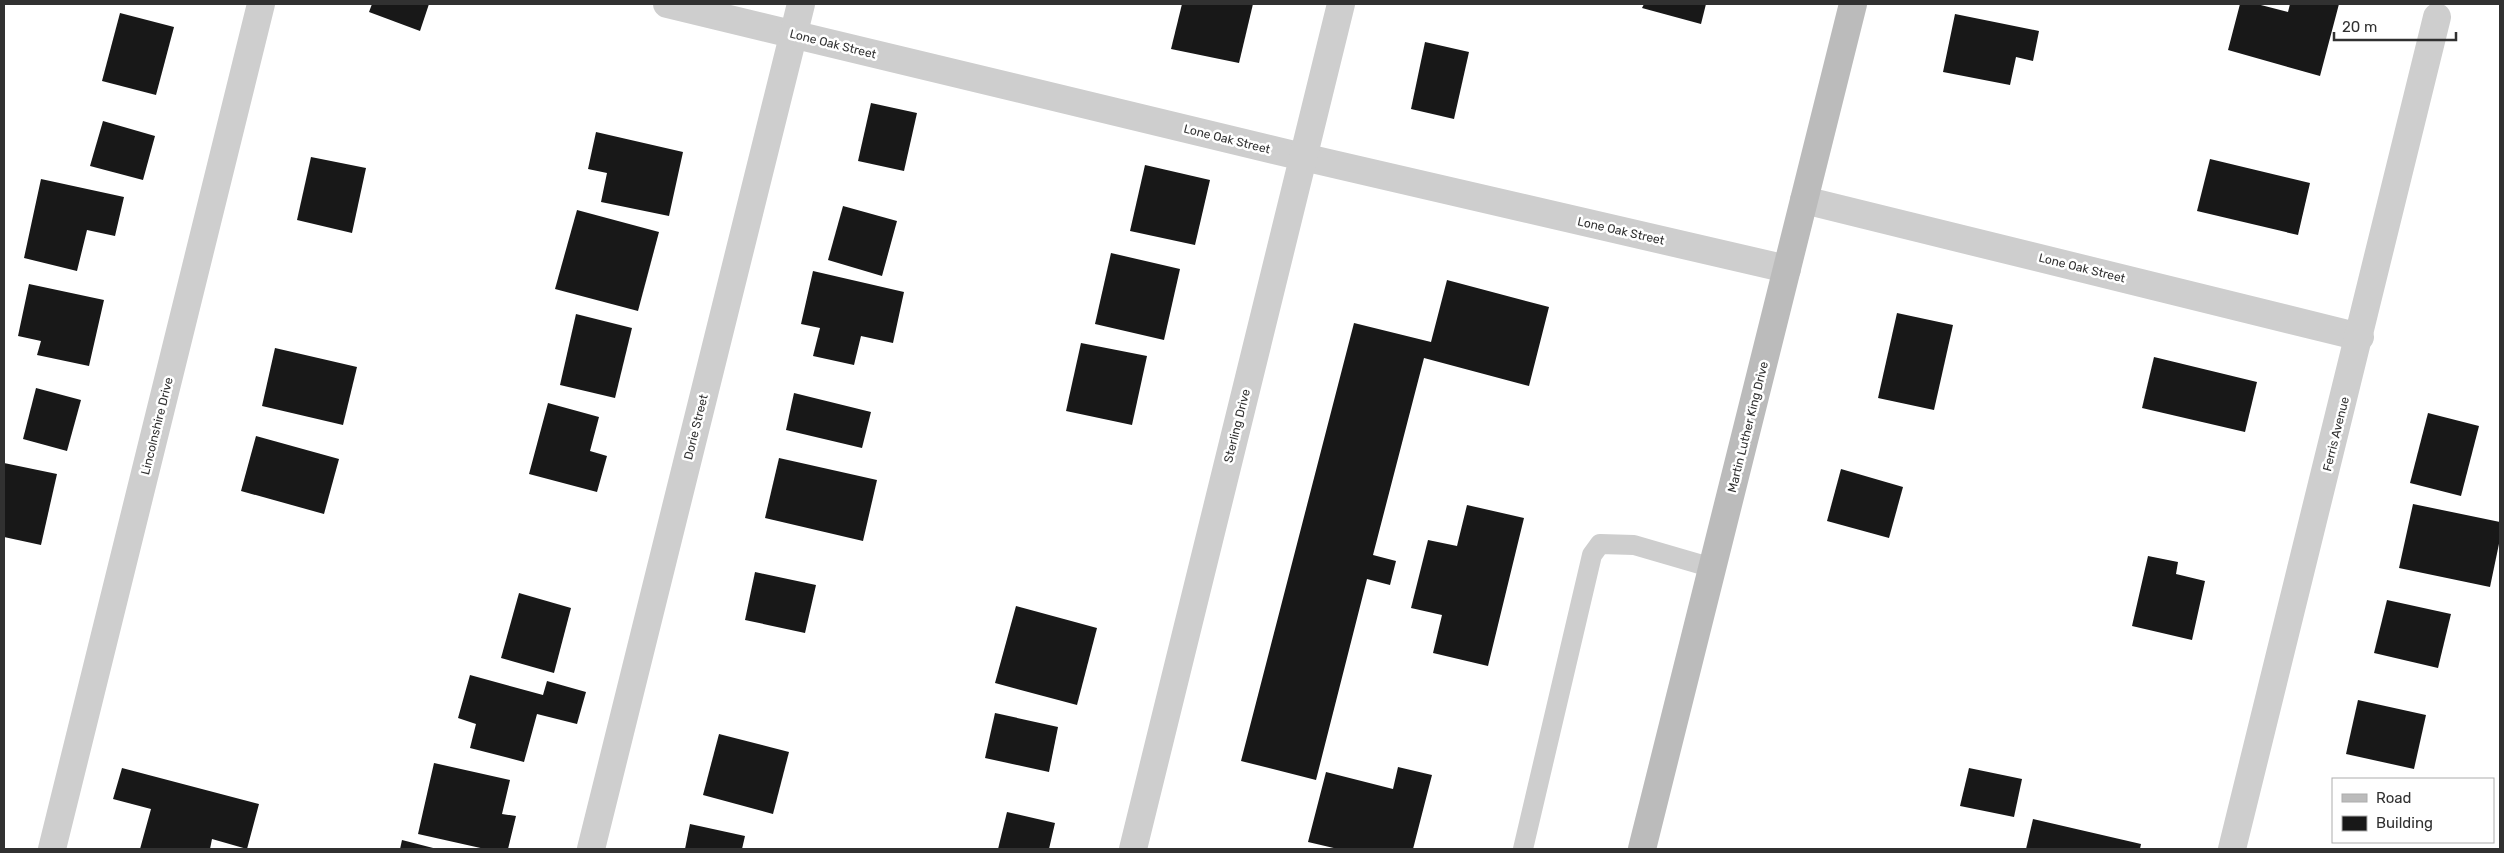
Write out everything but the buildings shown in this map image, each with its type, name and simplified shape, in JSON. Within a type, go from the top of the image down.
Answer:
[{"type":"main road","name":"Martin Luther King Drive","points":[[1642,849],[1853,4]]},
{"type":"street","name":"Lincolnshire Drive","points":[[52,849],[261,4]]},
{"type":"street","name":"Lone Oak Street","points":[[667,4],[1303,157],[1787,269]]},
{"type":"street","name":"Dorie Street","points":[[591,849],[801,4]]},
{"type":"street","name":"Sterling Drive","points":[[1133,849],[1341,4]]},
{"type":"street","name":"Ferris Avenue","points":[[2232,849],[2360,337],[2436,18]]},
{"type":"street","name":"Lone Oak Street","points":[[1804,200],[2360,337]]},
{"type":"lane","points":[[1523,849],[1592,555],[1600,544],[1634,545],[1713,568]]}]
